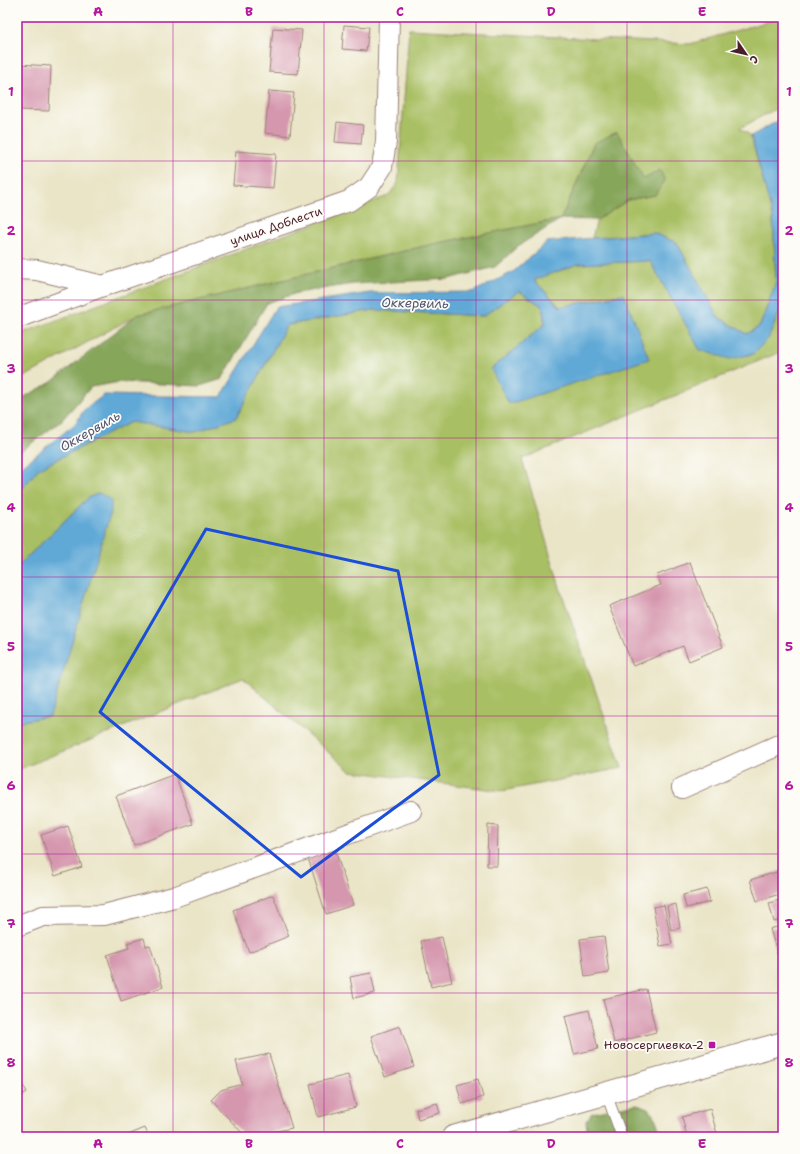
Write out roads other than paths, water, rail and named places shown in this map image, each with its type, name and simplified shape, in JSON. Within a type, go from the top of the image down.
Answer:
[{"type":"street","name":"улица Доблести","points":[[17,318],[103,286],[349,201],[369,187],[382,167],[386,142],[389,17]]},
{"type":"street","points":[[17,269],[38,270],[103,286]]},
{"type":"street","points":[[682,788],[783,743]]},
{"type":"street","points":[[17,926],[43,916],[104,914],[174,897],[411,811]]},
{"type":"street","points":[[453,1137],[783,1043]]},
{"type":"lane","points":[[606,1093],[622,1137]]},
{"type":"water","name":"Оккервиль","points":[[783,118],[783,304],[768,339],[753,354],[730,359],[700,350],[650,261],[578,264],[534,280],[560,307],[624,294],[649,359],[509,404],[491,369],[545,324],[542,306],[519,291],[483,316],[374,310],[287,325],[236,418],[195,432],[131,422],[38,469],[17,495],[17,470],[75,424],[84,410],[104,395],[221,397],[276,307],[370,293],[473,292],[513,272],[547,242],[654,233],[677,243],[718,317],[747,334],[760,326],[776,282],[773,217],[751,136]]},
{"type":"water","points":[[99,493],[111,500],[111,511],[50,716],[17,722],[17,567],[88,498]]},
{"type":"place","name":"Новосергиевка-2","points":[[712,1045]]}]
